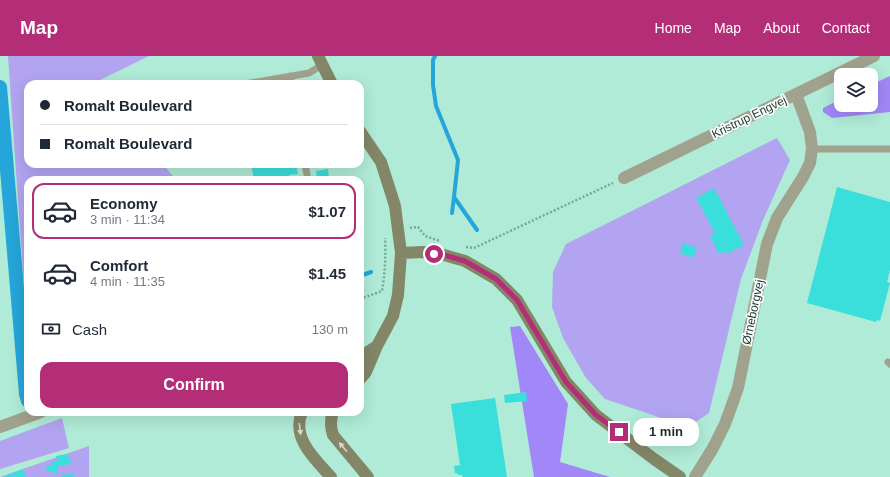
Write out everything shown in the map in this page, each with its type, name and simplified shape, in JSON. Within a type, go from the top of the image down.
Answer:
[{"type":"street","name":"Kristrup Engvej","points":[[624,178],[874,56]]},
{"type":"street","points":[[320,61],[330,80]]},
{"type":"street","name":"Ørneborgvej","points":[[695,477],[713,448],[733,404],[738,388],[767,244],[777,218],[803,177],[810,163],[812,149],[810,132],[796,94]]},
{"type":"street","points":[[364,137],[381,162],[395,206],[401,253],[398,295],[393,316],[364,374]]},
{"type":"street","points":[[401,253],[423,252],[444,255],[465,261],[496,279],[517,300],[566,382],[596,415],[680,477]]},
{"type":"street","points":[[364,354],[377,346]]},
{"type":"street","points":[[0,427],[30,416]]},
{"type":"street","points":[[300,416],[298,428],[304,446],[331,477]]},
{"type":"street","points":[[332,416],[330,427],[333,435],[368,477]]},
{"type":"lane","points":[[268,80],[309,73],[320,61]]},
{"type":"lane","points":[[290,76],[291,80]]},
{"type":"lane","points":[[812,149],[890,149]]},
{"type":"path","points":[[463,246],[474,248],[624,178]]},
{"type":"path","points":[[364,298],[382,291],[386,257],[385,234],[388,231],[418,227],[425,236],[447,242]]},
{"type":"shaded area","points":[[8,56],[149,56],[100,80],[24,80],[24,168],[166,168],[173,176],[24,176],[24,286]]},
{"type":"shaded area","points":[[890,76],[890,112],[832,118],[823,112],[823,108],[834,102],[834,112],[878,112],[878,82]]},
{"type":"shaded area","points":[[777,138],[790,160],[763,220],[741,279],[709,413],[688,427],[605,399],[586,378],[563,338],[552,307],[553,272],[566,244]]},
{"type":"shaded area","points":[[520,326],[568,404],[560,462],[610,477],[534,477],[510,327]]},
{"type":"shaded area","points":[[62,418],[69,448],[0,469],[0,441]]},
{"type":"shaded area","points":[[89,446],[89,477],[0,477]]},
{"type":"building","points":[[252,168],[297,168],[298,174],[289,176],[253,176]]},
{"type":"building","points":[[328,169],[329,176],[317,176],[316,171]]},
{"type":"building","points":[[837,187],[890,202],[890,270],[887,282],[890,283],[880,321],[877,320],[876,322],[807,303]]},
{"type":"building","points":[[714,188],[744,245],[726,254],[725,251],[719,254],[710,236],[715,233],[696,198]]},
{"type":"building","points":[[683,243],[697,248],[693,258],[680,253]]},
{"type":"building","points":[[526,392],[527,401],[505,403],[504,395]]},
{"type":"building","points":[[495,398],[507,477],[463,477],[462,475],[458,475],[455,473],[454,466],[460,465],[451,404]]},
{"type":"building","points":[[67,454],[67,458],[70,457],[71,464],[57,466],[58,473],[53,474],[53,471],[47,472],[46,466],[51,465],[51,462],[57,461],[56,456]]},
{"type":"building","points":[[23,469],[26,477],[3,477]]},
{"type":"building","points":[[73,474],[74,477],[62,477],[61,475]]},
{"type":"waterway","points":[[435,56],[433,60],[433,85],[436,106],[458,160],[454,197],[477,230]]},
{"type":"waterway","points":[[0,87],[24,370]]},
{"type":"waterway","points":[[452,213],[454,197]]},
{"type":"waterway","points":[[364,275],[371,272]]},
{"type":"route","points":[[434,254],[444,255],[465,261],[496,279],[517,300],[566,382],[596,415],[619,432]]}]
